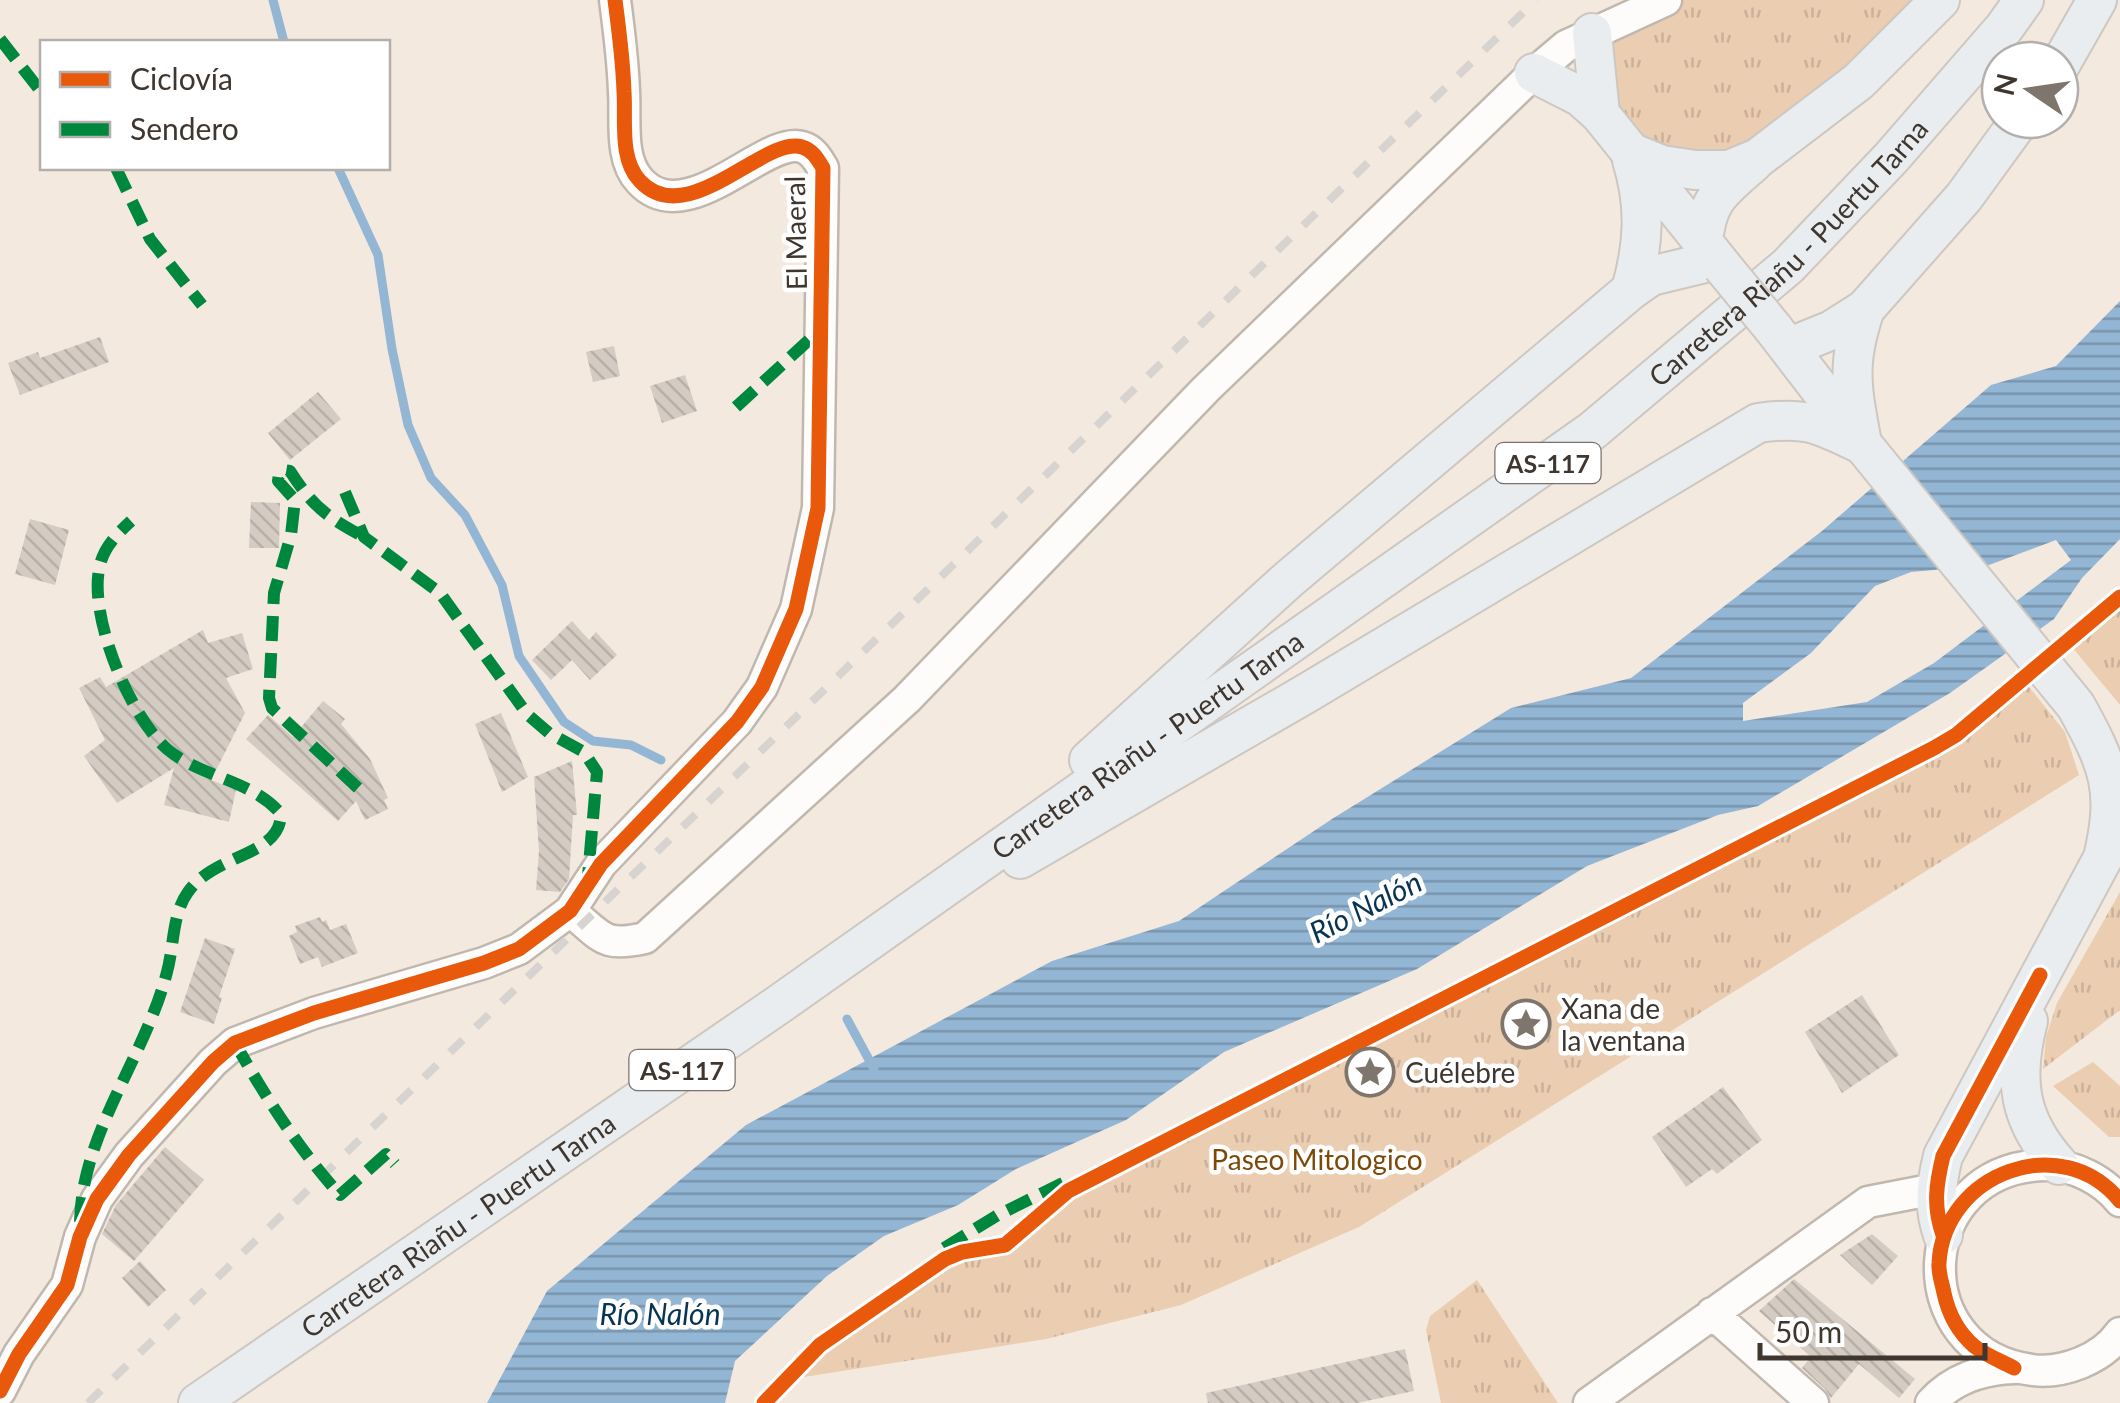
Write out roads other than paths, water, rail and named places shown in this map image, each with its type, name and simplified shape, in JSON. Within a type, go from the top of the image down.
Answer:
[{"type":"main road","points":[[1714,256],[1705,217],[1712,200],[1758,158],[1859,81],[1940,0]]},
{"type":"main road","name":"Carretera Riañu - Puertu Tarna","points":[[198,1403],[1002,847],[1592,431],[1788,266],[1892,158],[2024,0]]},
{"type":"main road","points":[[2075,40],[2098,0]]},
{"type":"main road","points":[[1592,33],[1600,114]]},
{"type":"main road","points":[[1534,73],[1553,80],[1600,114],[1866,450],[2076,706],[2094,737],[2112,784],[2112,816],[2103,858],[1943,1156],[1935,1190],[1944,1234]]},
{"type":"main road","points":[[1781,338],[1832,330],[1865,309],[1964,197],[2005,140]]},
{"type":"main road","points":[[1630,152],[1662,165],[1695,170],[1729,170],[1758,158]]},
{"type":"main road","points":[[1630,152],[1641,188],[1644,228],[1631,290]]},
{"type":"main road","points":[[1002,847],[1074,773],[1275,592],[1631,290],[1651,276],[1714,256]]},
{"type":"main road","points":[[1865,309],[1856,336],[1850,380],[1866,450]]},
{"type":"main road","points":[[1758,423],[1786,384],[1791,369],[1781,338]]},
{"type":"main road","points":[[913,908],[1042,848],[1758,423],[1792,418],[1824,426],[1866,450]]},
{"type":"main road","points":[[2040,975],[2025,1033],[2020,1093],[2038,1143],[2071,1169]]},
{"type":"street","name":"El Maeral","points":[[570,912],[601,864],[737,722],[762,686],[796,609],[818,508],[821,450],[817,404],[822,338],[823,168],[814,154],[802,146],[790,146],[680,196],[658,192],[640,181],[630,163],[625,136],[615,0]]},
{"type":"street","points":[[0,1391],[67,1285],[80,1237],[97,1200],[129,1155],[224,1052],[235,1043],[314,1013],[484,963],[518,949],[570,912],[604,940],[620,944],[646,938],[907,699],[1206,389],[1534,73],[1566,46],[1666,0]]},
{"type":"street","points":[[1937,1396],[1951,1347],[1938,1266],[1944,1234],[1957,1208],[1998,1173],[2024,1165],[2107,1170],[2120,1164]]},
{"type":"street","points":[[2071,1169],[2113,1192],[2120,1201]]},
{"type":"street","points":[[1588,1403],[1868,1202],[1935,1190]]},
{"type":"street","points":[[1948,1310],[1977,1349],[2014,1368]]},
{"type":"street","points":[[1712,1313],[1814,1403]]},
{"type":"street","points":[[1937,1396],[1990,1368],[2044,1372],[2078,1365],[2119,1337]]},
{"type":"water","name":"Río Nalón","points":[[2120,301],[2120,539],[2082,578],[2054,619],[1950,693],[1758,806],[1718,815],[1587,866],[1417,969],[1224,1052],[1126,1120],[1016,1169],[958,1205],[884,1236],[827,1276],[735,1361],[725,1403],[487,1403],[547,1291],[746,1125],[1052,961],[1179,921],[1332,819],[1511,708],[1631,678],[1822,531],[1991,385],[2056,366]],"holes":[[[2056,540],[2071,560],[1934,663],[1867,702],[1743,721],[1743,703],[1811,653],[1875,586],[1911,572],[1989,565]]]},
{"type":"waterway","points":[[273,0],[283,40]]},
{"type":"waterway","points":[[339,170],[378,255],[408,425],[431,478],[465,515],[502,585],[519,656],[564,722],[593,741],[631,745],[661,760]]},
{"type":"waterway","points":[[847,1019],[874,1069]]},
{"type":"railway","points":[[88,1403],[1536,0]]},
{"type":"place","name":"Xana de la ventana","points":[[1526,1024]]},
{"type":"place","name":"Cuélebre","points":[[1370,1072]]},
{"type":"park label","name":"Paseo Mitologico","points":[[1317,1159]]}]
